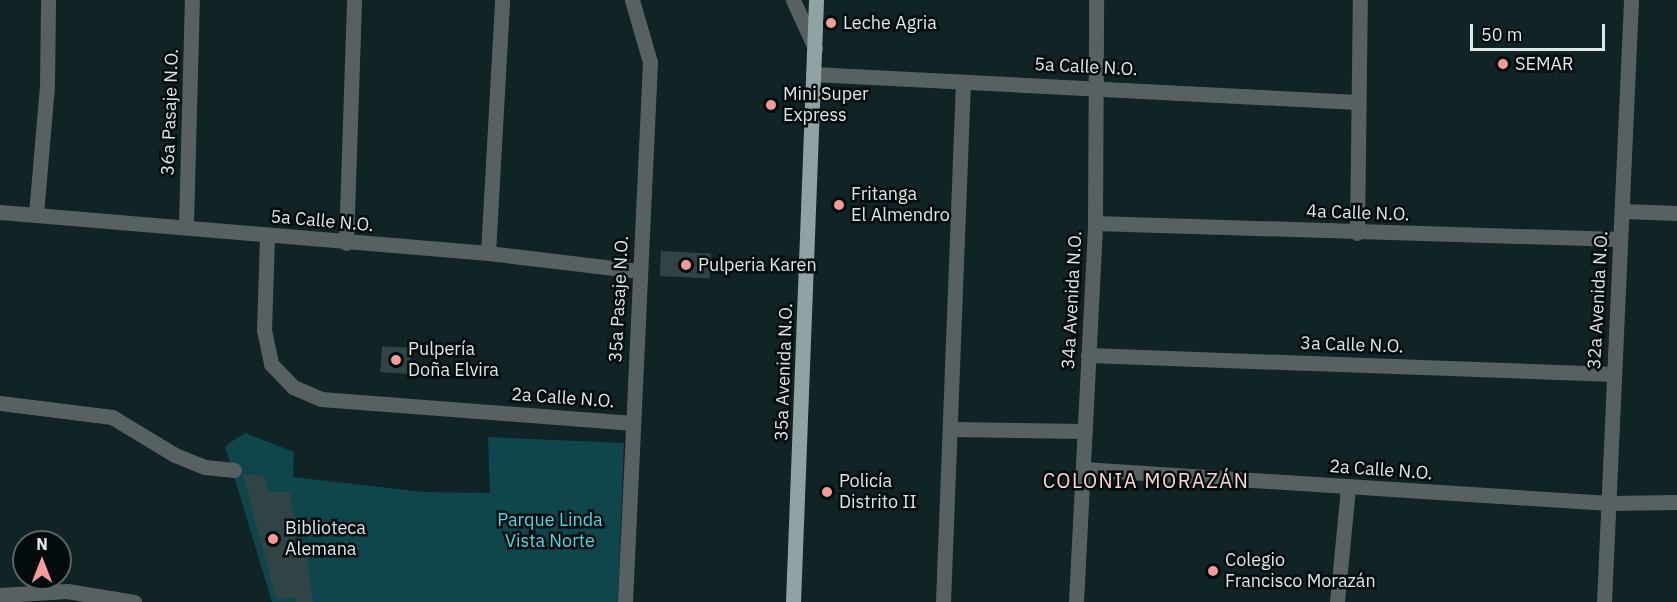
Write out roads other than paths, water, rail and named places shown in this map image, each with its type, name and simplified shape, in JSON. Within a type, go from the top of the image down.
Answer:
[{"type":"main road","name":"35a Avenida N.O.","points":[[793,602],[816,0]]},
{"type":"street","points":[[36,214],[47,86],[48,0]]},
{"type":"street","name":"36a Pasaje N.O.","points":[[186,225],[192,0]]},
{"type":"street","points":[[346,243],[354,0]]},
{"type":"street","points":[[488,253],[502,0]]},
{"type":"street","name":"35a Pasaje N.O.","points":[[625,602],[650,62],[632,0]]},
{"type":"street","points":[[793,0],[815,48]]},
{"type":"street","name":"34a Avenida N.O.","points":[[1076,602],[1095,223],[1092,86],[1096,0]]},
{"type":"street","points":[[1357,233],[1360,0]]},
{"type":"street","name":"32a Avenida N.O.","points":[[1604,602],[1631,0]]},
{"type":"street","name":"5a Calle N.O.","points":[[813,74],[1092,86],[1357,102]]},
{"type":"street","points":[[943,602],[963,81]]},
{"type":"street","points":[[1622,211],[1677,213]]},
{"type":"street","name":"5a Calle N.O.","points":[[0,212],[186,225],[267,236],[488,253],[640,271]]},
{"type":"street","name":"4a Calle N.O.","points":[[1095,223],[1357,233],[1620,239]]},
{"type":"street","name":"2a Calle N.O.","points":[[267,236],[264,330],[271,363],[293,387],[321,399],[633,423]]},
{"type":"street","name":"3a Calle N.O.","points":[[1088,356],[1614,374]]},
{"type":"street","points":[[0,403],[112,417],[175,455],[205,467],[234,470]]},
{"type":"street","points":[[951,429],[1085,431]]},
{"type":"street","name":"2a Calle N.O.","points":[[1083,469],[1348,488],[1609,503],[1677,502]]},
{"type":"street","points":[[1338,602],[1348,488]]},
{"type":"street","points":[[0,595],[67,591],[134,602]]},
{"type":"place","name":"Leche Agria","points":[[831,23]]},
{"type":"place","name":"SEMAR","points":[[1503,64]]},
{"type":"place","name":"Mini Super Express","points":[[771,105]]},
{"type":"place","name":"Fritanga El Almendro","points":[[839,205]]},
{"type":"place","name":"Pulperia Karen","points":[[686,265]]},
{"type":"place","name":"Pulpería Doña Elvira","points":[[396,360]]},
{"type":"place","name":"Policía Distrito II","points":[[827,492]]},
{"type":"place","name":"Biblioteca Alemana","points":[[273,539]]},
{"type":"place","name":"Colegio Francisco Morazán","points":[[1213,571]]},
{"type":"district","name":"COLONIA MORAZÁN","points":[[1146,480]]},
{"type":"park label","name":"Parque Linda Vista Norte","points":[[550,531]]}]
